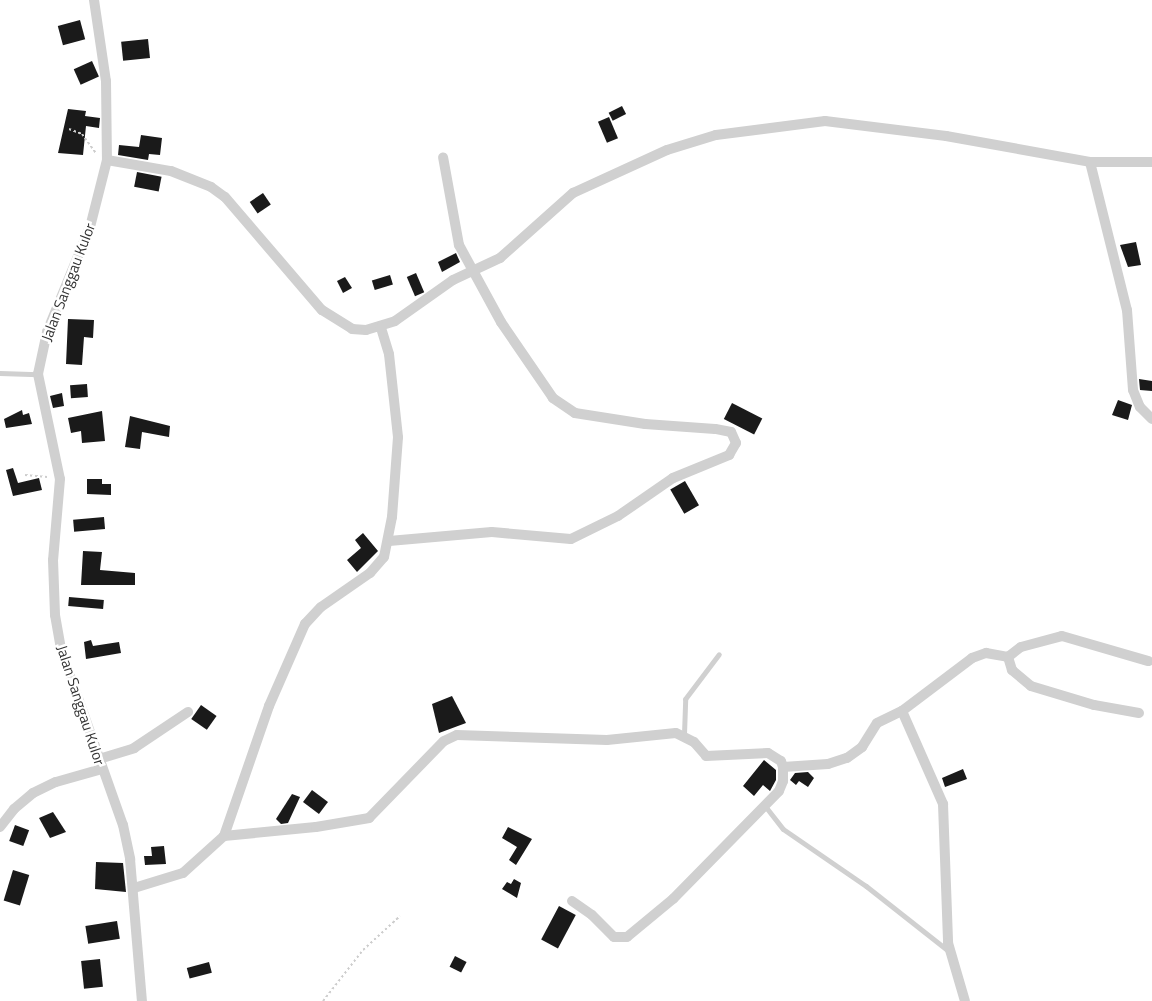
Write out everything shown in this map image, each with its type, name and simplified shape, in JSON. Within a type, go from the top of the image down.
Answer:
[{"type":"street","name":"Jalan Sanggau Kulor","points":[[94,0],[106,81],[107,160],[90,227],[47,332],[38,374],[60,479],[53,568],[55,615],[62,653],[123,825],[134,888],[142,1001]]},
{"type":"street","points":[[107,160],[171,171],[211,186],[225,197],[304,290],[336,321],[352,329],[382,327],[470,270],[514,248],[557,204],[573,193],[666,150],[716,135],[825,121],[946,136],[1090,162],[1152,162]]},
{"type":"street","points":[[389,541],[492,532],[571,540],[618,516],[673,478],[729,455],[736,443],[731,432],[610,419],[575,413],[563,407],[528,364],[470,270],[454,228],[443,157]]},
{"type":"street","points":[[1090,162],[1126,310],[1133,390],[1140,407],[1152,419]]},
{"type":"street","points":[[134,888],[183,873],[224,836],[266,714],[292,647],[305,624],[321,607],[370,574],[384,558],[389,541],[398,446],[397,405],[390,354],[382,327]]},
{"type":"street","points":[[783,767],[828,764],[847,758],[862,747],[878,723],[902,711],[972,658],[986,653],[1008,657],[1021,648],[1062,636],[1148,661]]},
{"type":"street","points":[[1008,657],[1012,670],[1031,686],[1094,705],[1139,713]]},
{"type":"street","points":[[902,711],[943,804],[945,908],[950,952],[965,1001]]},
{"type":"street","points":[[99,759],[134,748],[188,712]]},
{"type":"street","points":[[224,836],[316,827],[369,818],[444,741],[456,735],[607,740],[684,734],[706,756],[768,753],[781,761],[783,767],[782,785],[765,806],[673,900],[627,937],[614,937],[592,915],[572,901]]},
{"type":"street","points":[[0,827],[14,809],[33,793],[56,782],[102,769]]},
{"type":"lane","points":[[0,373],[38,374]]},
{"type":"lane","points":[[684,734],[686,699],[719,654]]},
{"type":"lane","points":[[765,806],[783,829],[866,886],[950,952]]},
{"type":"path","points":[[69,130],[82,134],[99,156],[107,160]]},
{"type":"path","points":[[25,475],[60,479]]},
{"type":"path","points":[[323,1001],[363,950],[400,916]]},
{"type":"building","points":[[80,20],[85,39],[63,45],[58,26]]},
{"type":"building","points":[[148,39],[150,58],[123,61],[121,42]]},
{"type":"building","points":[[92,61],[99,77],[81,85],[74,69]]},
{"type":"building","points":[[622,106],[626,114],[613,121],[609,113]]},
{"type":"building","points":[[68,109],[86,111],[85,116],[100,118],[99,128],[86,126],[83,155],[58,153]]},
{"type":"building","points":[[609,117],[618,138],[607,143],[598,122]]},
{"type":"building","points":[[141,135],[162,138],[160,155],[149,154],[148,160],[118,155],[119,145],[139,147]]},
{"type":"building","points":[[137,172],[162,177],[159,191],[134,187]]},
{"type":"building","points":[[263,193],[271,205],[258,214],[250,202]]},
{"type":"building","points":[[1136,242],[1141,265],[1128,267],[1120,245]]},
{"type":"building","points":[[456,253],[460,262],[442,272],[438,262]]},
{"type":"building","points":[[416,273],[424,292],[415,296],[407,277]]},
{"type":"building","points":[[390,275],[393,285],[375,290],[372,281]]},
{"type":"building","points":[[345,277],[352,288],[343,293],[337,281]]},
{"type":"building","points":[[68,319],[94,320],[93,338],[84,337],[82,365],[66,364]]},
{"type":"building","points":[[1139,379],[1152,381],[1152,391],[1140,390]]},
{"type":"building","points":[[87,384],[88,397],[71,398],[70,385]]},
{"type":"building","points":[[62,393],[64,406],[53,408],[50,396]]},
{"type":"building","points":[[1118,400],[1132,405],[1128,420],[1112,415]]},
{"type":"building","points":[[732,403],[762,418],[754,434],[724,419]]},
{"type":"building","points":[[22,410],[23,415],[29,413],[32,424],[6,428],[4,419]]},
{"type":"building","points":[[102,411],[105,441],[82,443],[81,431],[71,433],[68,418]]},
{"type":"building","points":[[130,416],[170,426],[169,437],[142,432],[140,449],[125,447]]},
{"type":"building","points":[[13,468],[18,483],[39,478],[42,490],[13,496],[6,470]]},
{"type":"building","points":[[87,479],[102,479],[102,484],[111,484],[111,495],[87,494]]},
{"type":"building","points":[[685,481],[699,505],[684,514],[670,490]]},
{"type":"building","points":[[104,517],[105,529],[74,532],[73,520]]},
{"type":"building","points":[[363,533],[378,551],[357,572],[347,560],[361,548],[355,540]]},
{"type":"building","points":[[83,551],[102,552],[100,570],[135,573],[135,585],[81,585]]},
{"type":"building","points":[[69,597],[104,600],[103,609],[68,606]]},
{"type":"building","points":[[91,640],[93,646],[119,642],[121,653],[86,659],[84,642]]},
{"type":"building","points":[[452,696],[466,723],[439,733],[432,704]]},
{"type":"building","points":[[201,705],[217,716],[207,730],[191,719]]},
{"type":"building","points":[[764,760],[776,770],[776,780],[770,791],[763,785],[754,796],[743,786]]},
{"type":"building","points":[[963,769],[967,779],[945,787],[942,778]]},
{"type":"building","points":[[808,772],[814,778],[808,787],[799,781],[796,785],[790,780],[795,773]]},
{"type":"building","points":[[312,790],[328,802],[319,814],[303,802]]},
{"type":"building","points":[[292,794],[300,797],[288,823],[281,824],[276,819]]},
{"type":"building","points":[[53,812],[66,832],[50,838],[39,818]]},
{"type":"building","points":[[15,825],[29,830],[23,846],[9,841]]},
{"type":"building","points":[[508,827],[532,839],[516,865],[509,860],[517,847],[502,838]]},
{"type":"building","points":[[164,846],[166,864],[145,865],[144,856],[152,856],[151,847]]},
{"type":"building","points":[[96,862],[123,863],[126,892],[95,889]]},
{"type":"building","points":[[13,870],[29,875],[20,906],[4,901]]},
{"type":"building","points":[[514,879],[521,883],[517,898],[502,889],[507,882],[511,884]]},
{"type":"building","points":[[559,906],[576,915],[558,948],[541,940]]},
{"type":"building","points":[[117,921],[120,939],[88,944],[85,926]]},
{"type":"building","points":[[455,956],[467,962],[461,973],[450,967]]},
{"type":"building","points":[[100,959],[103,987],[84,989],[81,961]]},
{"type":"building","points":[[209,962],[212,973],[190,979],[187,968]]}]
